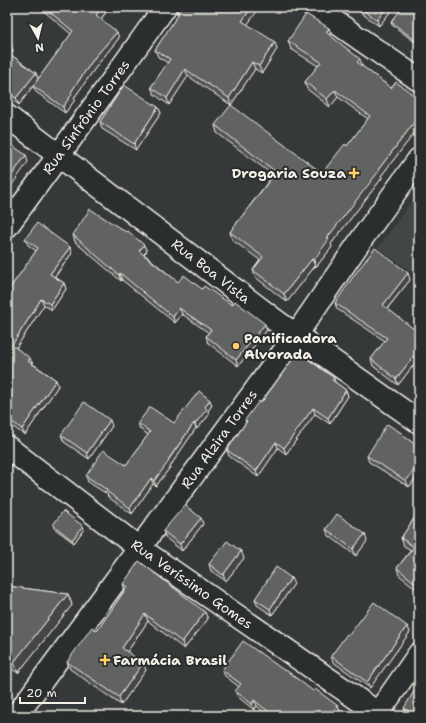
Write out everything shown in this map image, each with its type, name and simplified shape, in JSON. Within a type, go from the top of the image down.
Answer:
[{"type":"street","name":"Rua Sinfrônio Torres","points":[[7,226],[165,7]]},
{"type":"street","points":[[314,7],[419,80]]},
{"type":"street","name":"Rua Boa Vista","points":[[7,116],[276,321],[419,422]]},
{"type":"street","name":"Rua Alzira Torres","points":[[16,716],[296,334],[419,158]]},
{"type":"street","name":"Rua Veríssimo Gomes","points":[[7,447],[139,548],[379,715]]},
{"type":"street","points":[[379,715],[419,654]]},
{"type":"shaded area","points":[[419,191],[419,277],[378,248]]},
{"type":"building","points":[[44,7],[103,7],[96,15],[117,32],[95,57],[71,92],[72,94],[63,107],[33,86],[73,31]]},
{"type":"building","points":[[180,7],[252,7],[242,21],[275,42],[259,66],[252,62],[229,98],[185,69],[167,98],[151,87],[170,59],[155,50],[179,13],[177,12]]},
{"type":"building","points":[[359,7],[387,7],[377,20]]},
{"type":"building","points":[[403,7],[419,7],[419,43],[391,22]]},
{"type":"building","points":[[306,14],[329,28],[326,32],[360,59],[357,62],[391,88],[396,82],[419,99],[419,116],[327,238],[329,239],[314,260],[312,259],[284,294],[253,270],[263,257],[230,232],[276,172],[215,125],[231,105],[322,173],[345,144],[347,146],[370,116],[335,90],[327,99],[305,82],[321,62],[288,41]]},
{"type":"building","points":[[7,42],[11,44],[7,52]]},
{"type":"building","points":[[7,52],[36,73],[16,98],[7,92]]},
{"type":"building","points":[[124,85],[158,107],[134,144],[100,122]]},
{"type":"building","points":[[7,142],[26,155],[7,182]]},
{"type":"building","points":[[90,209],[126,232],[128,231],[144,245],[139,251],[178,282],[184,275],[202,289],[204,286],[232,305],[235,301],[265,324],[236,360],[206,336],[211,330],[179,308],[173,317],[120,273],[119,275],[73,235]]},
{"type":"building","points":[[37,223],[70,247],[50,274],[64,283],[50,304],[41,299],[12,345],[30,358],[28,361],[56,380],[22,429],[7,418],[7,291],[38,248],[25,239]]},
{"type":"building","points":[[375,248],[408,273],[383,305],[419,333],[419,349],[396,379],[371,359],[387,338],[335,303]]},
{"type":"building","points":[[298,352],[334,378],[332,380],[346,390],[328,418],[313,408],[284,448],[276,442],[256,471],[227,450],[247,421],[245,420],[259,401],[261,403]]},
{"type":"building","points":[[199,391],[210,400],[205,407],[207,409],[195,424],[194,423],[154,481],[151,478],[130,508],[86,476],[103,450],[126,465],[150,432],[138,423],[150,407],[174,423]]},
{"type":"building","points":[[84,402],[110,420],[87,453],[61,435]]},
{"type":"building","points":[[387,424],[403,434],[402,435],[419,447],[419,464],[406,481],[367,456]]},
{"type":"building","points":[[185,505],[201,518],[180,544],[163,531]]},
{"type":"building","points":[[63,511],[83,526],[72,540],[53,525]]},
{"type":"building","points":[[419,511],[419,586],[397,568],[414,547],[401,538]]},
{"type":"building","points":[[337,514],[365,534],[353,549],[326,529]]},
{"type":"building","points":[[227,541],[241,551],[223,575],[209,564]]},
{"type":"building","points":[[139,561],[205,612],[182,642],[145,614],[122,648],[143,663],[119,697],[67,662],[92,627],[97,631],[127,587],[123,584]]},
{"type":"building","points":[[276,567],[291,578],[270,609],[255,599]]},
{"type":"building","points":[[7,584],[14,587],[68,594],[14,662],[7,658]]},
{"type":"building","points":[[374,602],[407,626],[367,682],[331,656]]},
{"type":"building","points":[[243,641],[285,671],[286,670],[313,691],[315,689],[338,706],[331,716],[274,716],[254,700],[252,704],[235,691],[241,684],[222,670]]},
{"type":"building","points":[[419,683],[419,716],[417,716],[404,708]]},
{"type":"place","name":"Drogaria Souza","points":[[354,173]]},
{"type":"place","name":"Panificadora Alvorada","points":[[236,346]]},
{"type":"place","name":"Farmácia Brasil","points":[[105,660]]}]
